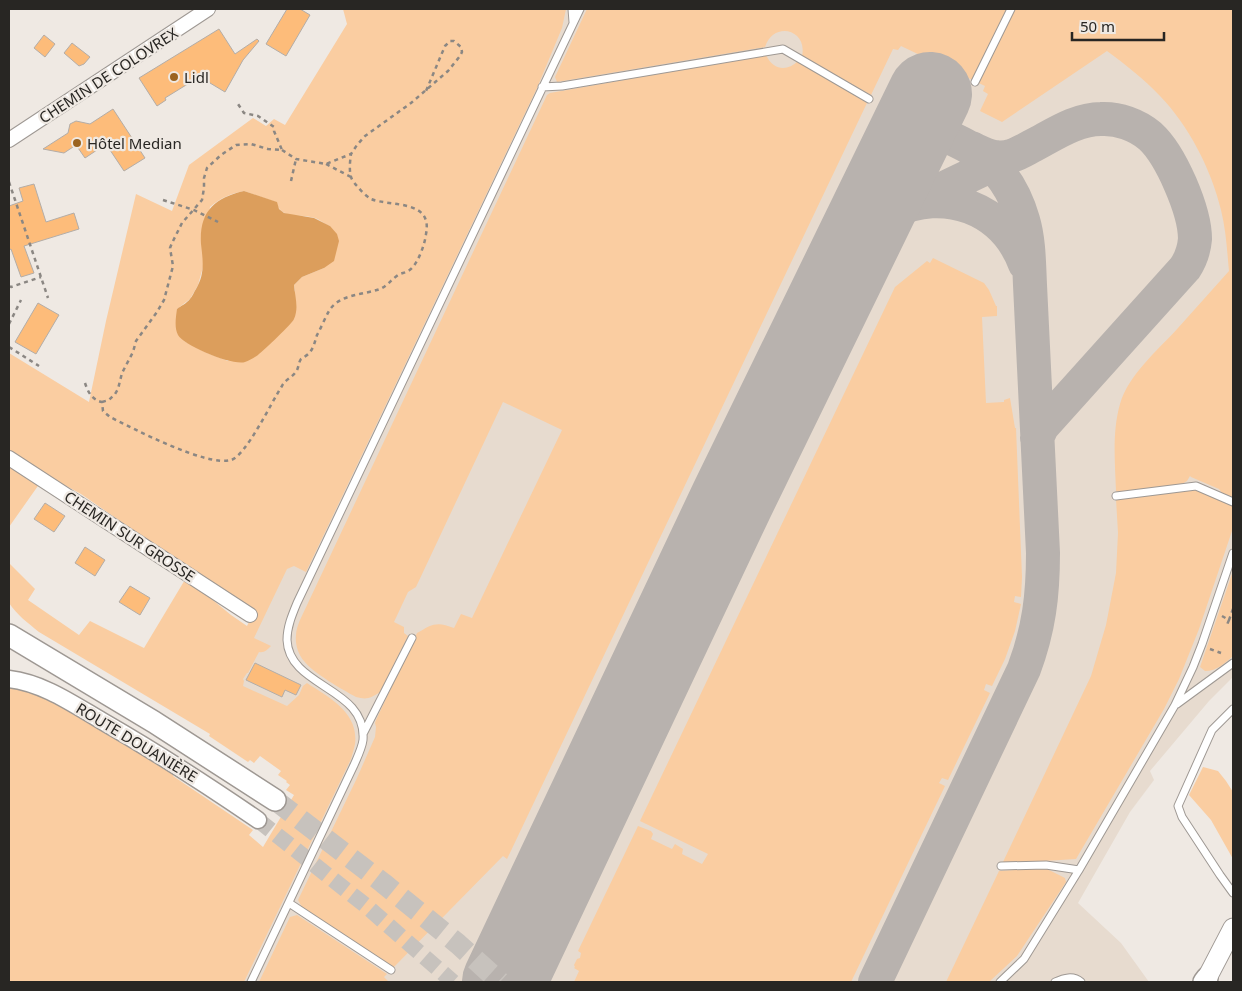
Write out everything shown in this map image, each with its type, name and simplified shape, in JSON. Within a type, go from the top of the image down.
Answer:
[{"type":"main road","points":[[10,636],[101,690],[275,800]]},
{"type":"main road","points":[[1206,981],[1233,928]]},
{"type":"street","name":"CHEMIN DE COLOVREX","points":[[9,140],[208,9]]},
{"type":"street","name":"CHEMIN SUR GROSSE","points":[[9,458],[250,614]]},
{"type":"street","name":"ROUTE DOUANIÈRE","points":[[9,679],[26,681],[65,699],[193,776],[258,820]]},
{"type":"lane","points":[[572,9],[574,22]]},
{"type":"lane","points":[[251,982],[354,766],[362,745],[362,723],[352,706],[308,675],[298,666],[292,656],[288,647],[287,634],[289,623],[580,9]]},
{"type":"lane","points":[[975,82],[1011,9]]},
{"type":"lane","points":[[542,87],[562,86],[783,49],[869,99]]},
{"type":"lane","points":[[1116,496],[1196,486],[1233,502]]},
{"type":"lane","points":[[1000,982],[1024,959],[1079,870],[1175,705],[1193,667],[1233,553]]},
{"type":"lane","points":[[363,734],[412,638]]},
{"type":"lane","points":[[1175,705],[1233,663]]},
{"type":"lane","points":[[1233,708],[1212,730],[1178,806],[1182,817],[1233,893]]},
{"type":"lane","points":[[1001,866],[1046,865],[1079,870]]},
{"type":"lane","points":[[289,903],[391,970]]},
{"type":"lane","points":[[1055,982],[1077,978],[1081,982]]},
{"type":"path","points":[[351,178],[351,154],[357,145],[364,136],[411,103],[426,91],[448,71],[462,52],[461,47],[454,41],[445,46],[426,91]]},
{"type":"path","points":[[238,104],[244,112],[258,116],[274,127],[282,150]]},
{"type":"path","points":[[85,383],[89,393],[98,402],[109,400],[115,394],[122,373],[133,352],[136,340],[158,312],[164,300],[173,266],[170,248],[182,224],[202,200],[207,168],[236,145],[251,144],[282,150],[296,159],[326,164],[351,178],[358,188],[371,199],[414,208],[426,220],[427,232],[421,252],[410,270],[398,275],[388,284],[377,290],[346,298],[332,306],[310,354],[301,360],[298,370],[281,386],[272,405],[242,452],[235,458],[230,460],[208,459],[171,446],[110,417],[103,411],[102,402]]},
{"type":"path","points":[[326,164],[351,154]]},
{"type":"path","points":[[291,181],[296,159]]},
{"type":"path","points":[[9,182],[48,298]]},
{"type":"path","points":[[163,200],[194,210],[218,222]]},
{"type":"path","points":[[9,286],[11,287],[41,277]]},
{"type":"path","points":[[9,324],[21,300]]},
{"type":"path","points":[[9,347],[39,366]]},
{"type":"path","points":[[1226,627],[1231,620],[1233,609]]},
{"type":"path","points":[[1213,613],[1231,620]]},
{"type":"shaded area","points":[[343,9],[566,9],[562,28],[537,88],[306,572],[294,566],[287,569],[254,638],[271,646],[264,652],[259,652],[243,679],[243,686],[287,706],[299,695],[303,686],[307,683],[325,694],[348,715],[352,724],[355,733],[355,744],[351,759],[244,982],[9,982],[9,687],[36,693],[59,705],[173,774],[173,776],[253,830],[249,835],[263,847],[294,795],[286,790],[290,785],[278,775],[281,771],[260,756],[254,763],[250,760],[248,762],[209,736],[210,734],[39,632],[19,615],[9,603],[9,563],[35,589],[28,600],[79,635],[90,621],[144,648],[186,578],[247,626],[255,610],[194,572],[81,494],[46,475],[9,450],[9,353],[89,402],[136,194],[172,211],[189,165],[253,118],[266,126],[274,119],[285,125],[347,24]],"holes":[[[244,191],[276,202],[279,208],[287,214],[315,218],[330,226],[324,268],[302,277],[294,285],[295,291],[228,361],[184,341],[177,309],[190,299],[198,285],[203,267],[210,207],[226,196]]]},
{"type":"shaded area","points":[[541,9],[1233,9],[1233,677],[1209,701],[1150,771],[1154,780],[1130,812],[1078,903],[1121,943],[1149,982],[196,982],[311,767],[210,705]]},
{"type":"shaded area","points":[[587,9],[1233,9],[1233,497],[1190,476],[1182,484],[1116,491],[1115,436],[1117,415],[1124,393],[1144,363],[1229,271],[1221,210],[1211,179],[1198,149],[1171,108],[1141,78],[1114,56],[1107,51],[1002,122],[980,111],[988,94],[983,91],[985,86],[901,46],[898,50],[893,49],[871,95],[802,56],[803,47],[800,40],[789,32],[782,31],[775,33],[765,47],[557,82],[555,77]]},
{"type":"shaded area","points":[[766,55],[772,64],[780,68],[789,67],[798,61],[867,103],[507,859],[503,856],[393,968],[303,909],[298,900],[357,778],[375,737],[376,720],[417,633],[435,624],[454,628],[461,614],[472,618],[562,430],[503,402],[416,587],[408,592],[394,622],[404,627],[404,633],[408,636],[380,692],[369,698],[356,697],[328,681],[308,666],[300,655],[297,645],[296,631],[300,620],[547,95]]},
{"type":"shaded area","points":[[244,191],[277,202],[279,209],[284,213],[314,218],[330,226],[337,234],[339,241],[334,261],[324,268],[302,277],[294,285],[296,311],[292,322],[258,355],[247,361],[239,362],[220,358],[189,344],[178,335],[176,322],[177,309],[191,298],[201,278],[203,262],[201,233],[206,215],[217,202]]},
{"type":"shaded area","points":[[933,258],[984,283],[997,306],[997,316],[982,317],[986,403],[1004,402],[1004,400],[1010,398],[1016,428],[1022,577],[1021,597],[1015,596],[1014,602],[1021,604],[1015,631],[1005,659],[992,686],[986,684],[984,690],[990,693],[948,780],[942,778],[939,783],[945,786],[851,982],[574,982],[579,971],[574,968],[577,959],[580,958],[581,953],[578,951],[638,826],[651,831],[653,834],[651,839],[672,849],[675,844],[683,849],[682,854],[702,864],[708,854],[640,821],[895,287],[927,261],[930,263]]},
{"type":"shaded area","points":[[9,464],[40,483],[9,527]]},
{"type":"shaded area","points":[[1189,490],[1201,491],[1212,495],[1233,507],[1233,528],[1199,629],[1179,679],[1164,709],[1076,859],[1003,862],[1091,676],[1106,625],[1116,573],[1118,533],[1116,499]]},
{"type":"shaded area","points":[[1233,571],[1233,656],[1217,668],[1205,671],[1200,667]]},
{"type":"shaded area","points":[[1203,767],[1218,771],[1233,792],[1233,859],[1211,820],[1189,795]]},
{"type":"shaded area","points":[[1045,868],[1065,878],[1066,882],[1017,956],[989,982],[946,982],[999,871]]},
{"type":"shaded area","points":[[297,915],[387,974],[384,977],[389,982],[259,982],[290,917]]},
{"type":"building","points":[[287,9],[300,9],[310,15],[286,56],[266,44]]},
{"type":"building","points":[[219,29],[235,54],[257,39],[259,41],[243,60],[225,92],[210,83],[204,74],[165,98],[166,100],[157,106],[139,78]]},
{"type":"building","points":[[44,35],[55,44],[45,57],[34,48]]},
{"type":"building","points":[[72,43],[90,57],[84,64],[79,66],[64,53]]},
{"type":"building","name":"Hôtel Median","points":[[113,109],[145,158],[124,171],[106,144],[85,158],[76,145],[64,153],[43,149],[68,133],[70,124],[76,121],[90,124]]},
{"type":"building","points":[[34,184],[46,222],[74,213],[79,229],[24,246],[34,273],[21,277],[11,249],[9,250],[9,206],[23,201],[19,188]]},
{"type":"building","points":[[38,303],[59,315],[36,354],[15,342]]},
{"type":"building","points":[[45,503],[65,516],[54,532],[34,519]]},
{"type":"building","points":[[85,547],[105,560],[95,576],[75,563]]},
{"type":"building","points":[[130,586],[150,598],[140,615],[119,602]]},
{"type":"building","points":[[255,663],[301,685],[296,695],[285,690],[282,697],[246,680]]},
{"type":"taxiway","points":[[971,148],[992,156],[1006,157],[1020,152],[1066,128],[1083,122],[1101,119],[1121,121],[1145,132],[1166,156],[1186,199],[1194,227],[1194,247],[1185,268],[1042,427],[1037,438]]},
{"type":"taxiway","points":[[875,982],[1024,669],[1037,626],[1042,583],[1043,553],[1029,260],[1023,220],[1011,190],[999,172],[984,157],[961,143],[915,122]]},
{"type":"taxiway","points":[[919,200],[1011,156]]},
{"type":"taxiway","points":[[854,249],[876,224],[892,212],[912,204],[932,201],[951,202],[970,207],[987,216],[1003,229],[1015,245],[1025,264]]},
{"type":"runway","points":[[504,982],[732,500],[930,94]]},
{"type":"tunnel","points":[[275,800],[383,883],[458,944],[500,982]]},
{"type":"tunnel","points":[[258,820],[365,905],[453,982]]},
{"type":"place","name":"Lidl","points":[[174,77]]},
{"type":"place","name":"Hôtel Median","points":[[77,143]]}]
